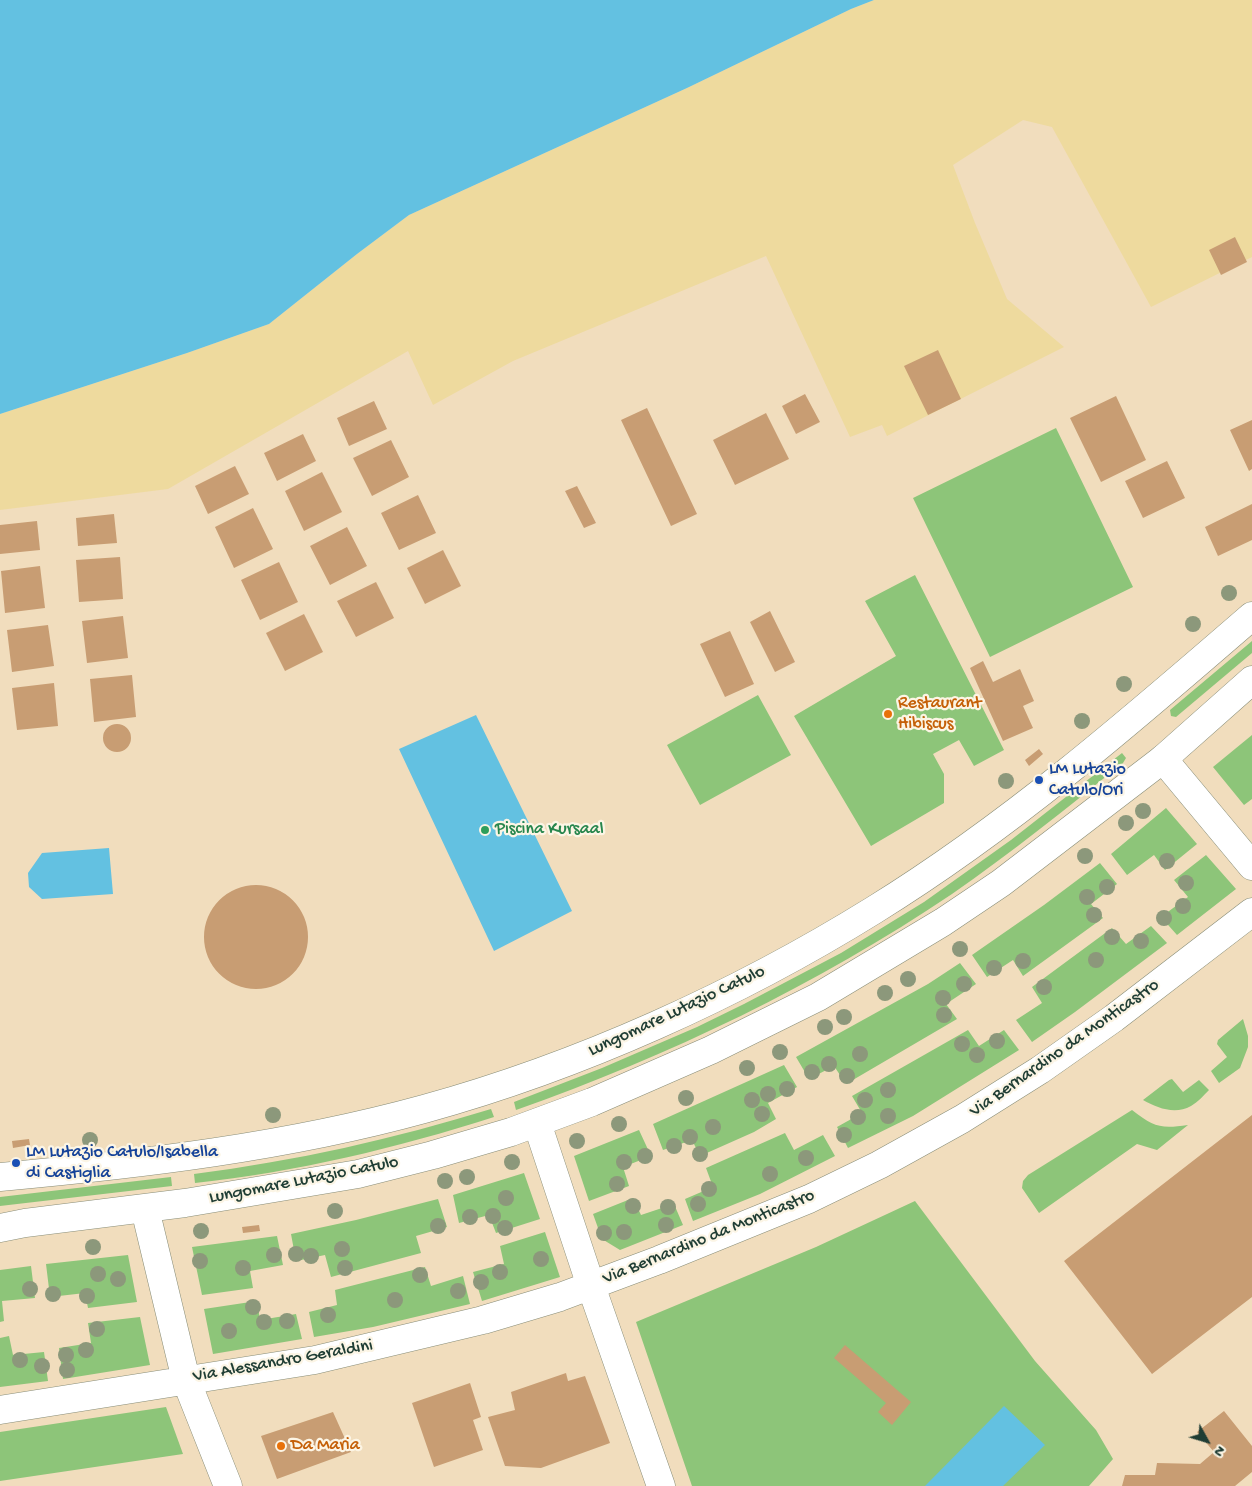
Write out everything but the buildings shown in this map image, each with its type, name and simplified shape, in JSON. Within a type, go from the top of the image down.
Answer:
[{"type":"main road","name":"Lungomare Lutazio Catulo","points":[[0,1177],[180,1157],[264,1144],[345,1128],[424,1109],[495,1087],[587,1054],[644,1030],[763,974],[874,910],[936,869],[1035,797],[1188,672],[1252,616]]},
{"type":"main road","name":"Lungomare Lutazio Catulo","points":[[0,1228],[25,1223],[145,1209],[358,1174],[433,1155],[537,1123],[592,1102],[711,1050],[818,997],[943,922],[1001,883],[1164,759],[1252,680]]},
{"type":"main road","points":[[1164,759],[1252,866]]},
{"type":"main road","name":"Via Bernardino da Monticastro","points":[[591,1286],[809,1199],[929,1138],[1040,1070],[1134,1004],[1252,912]]},
{"type":"main road","points":[[537,1123],[591,1286],[661,1486]]},
{"type":"main road","points":[[145,1209],[186,1380],[228,1486]]},
{"type":"main road","name":"Via Alessandro Geraldini","points":[[0,1410],[314,1360],[482,1320],[591,1286]]},
{"type":"green space","points":[[1056,428],[1133,587],[990,657],[913,498]]},
{"type":"green space","points":[[915,575],[1004,750],[974,766],[959,740],[933,754],[944,774],[944,803],[871,846],[794,716],[896,656],[865,601]]},
{"type":"green space","points":[[1252,641],[1252,653],[1176,717],[1171,716],[1170,710]]},
{"type":"green space","points":[[758,695],[791,755],[700,805],[667,745]]},
{"type":"green space","points":[[1252,735],[1252,799],[1244,805],[1213,767]]},
{"type":"green space","points":[[1122,753],[1126,758],[1123,763],[1017,846],[952,894],[848,959],[741,1016],[686,1042],[573,1089],[516,1110],[514,1102],[602,1068],[697,1027],[841,953],[924,902],[1011,840]]},
{"type":"green space","points":[[1166,808],[1197,844],[1165,870],[1154,855],[1127,875],[1111,854]]},
{"type":"green space","points":[[1206,855],[1236,889],[1177,935],[1161,917],[1188,897],[1174,880]]},
{"type":"green space","points":[[1100,863],[1117,884],[1091,904],[1103,918],[1023,976],[1013,960],[987,977],[972,955]]},
{"type":"green space","points":[[1151,926],[1167,943],[1032,1042],[1016,1020],[1042,1003],[1032,987],[1112,928],[1126,944]]},
{"type":"green space","points":[[960,963],[976,984],[946,1004],[957,1019],[846,1084],[834,1066],[809,1079],[796,1057],[928,984]]},
{"type":"green space","points":[[1243,1019],[1248,1036],[1248,1047],[1240,1068],[1219,1083],[1211,1071],[1227,1057],[1217,1044],[1218,1040]]},
{"type":"green space","points":[[968,1030],[979,1046],[1004,1030],[1019,1050],[913,1116],[848,1148],[837,1127],[862,1113],[852,1096]]},
{"type":"green space","points":[[784,1065],[797,1087],[768,1103],[776,1119],[754,1132],[700,1156],[692,1140],[663,1150],[653,1124]]},
{"type":"green space","points":[[1172,1079],[1183,1092],[1199,1080],[1209,1090],[1194,1104],[1179,1110],[1160,1108],[1143,1100]]},
{"type":"green space","points":[[491,1109],[494,1117],[384,1149],[271,1172],[195,1183],[194,1174],[269,1163],[344,1148],[418,1130]]},
{"type":"green space","points":[[1132,1110],[1146,1120],[1158,1125],[1171,1127],[1188,1125],[1157,1150],[1137,1144],[1039,1213],[1022,1188],[1023,1181],[1028,1175]]},
{"type":"green space","points":[[639,1130],[651,1156],[623,1167],[629,1186],[589,1201],[574,1156]]},
{"type":"green space","points":[[785,1133],[794,1150],[823,1135],[835,1156],[760,1194],[693,1221],[685,1199],[713,1187],[706,1168]]},
{"type":"green space","points":[[524,1173],[540,1219],[496,1233],[489,1215],[459,1223],[453,1195]]},
{"type":"green space","points":[[171,1177],[172,1186],[0,1206],[0,1197]]},
{"type":"green space","points":[[633,1198],[641,1215],[674,1204],[683,1225],[620,1250],[602,1239],[593,1214]]},
{"type":"green space","points":[[438,1199],[447,1227],[416,1236],[421,1253],[331,1277],[325,1255],[296,1261],[291,1234]]},
{"type":"green space","points":[[915,1201],[1035,1361],[1096,1430],[1113,1459],[1089,1486],[692,1486],[636,1322],[816,1247]]},
{"type":"green space","points":[[545,1232],[560,1277],[482,1301],[473,1272],[504,1264],[500,1246]]},
{"type":"green space","points":[[277,1236],[283,1265],[250,1271],[253,1288],[202,1295],[192,1247]]},
{"type":"green space","points":[[128,1255],[137,1302],[88,1308],[85,1293],[50,1297],[46,1264]]},
{"type":"green space","points":[[31,1266],[35,1298],[2,1301],[4,1321],[0,1322],[0,1270]]},
{"type":"green space","points":[[425,1267],[431,1286],[463,1276],[470,1304],[373,1327],[314,1337],[309,1312],[337,1305],[335,1290]]},
{"type":"green space","points":[[257,1301],[260,1320],[296,1314],[302,1339],[213,1354],[204,1309]]},
{"type":"green space","points":[[140,1317],[150,1365],[63,1379],[59,1348],[91,1343],[88,1323]]},
{"type":"green space","points":[[9,1336],[13,1355],[44,1352],[48,1381],[0,1387],[0,1338]]},
{"type":"green space","points":[[166,1407],[183,1454],[0,1481],[0,1432]]},
{"type":"sand","points":[[874,0],[1252,0],[1252,257],[1151,307],[1052,127],[1023,120],[953,165],[1007,299],[1064,347],[887,436],[882,425],[850,437],[766,256],[513,361],[433,405],[408,351],[168,489],[0,510],[0,414],[269,324],[409,215]]},
{"type":"water","points":[[0,0],[874,0],[409,215],[269,324],[0,414]]},
{"type":"water","name":"Piscina Kursaal","points":[[476,715],[572,911],[494,951],[399,749]]},
{"type":"water","points":[[109,848],[113,894],[42,899],[29,887],[28,873],[42,853]]},
{"type":"water","points":[[1004,1406],[1045,1445],[1003,1486],[925,1486]]},
{"type":"place","name":"Restaurant Hibiscus","points":[[888,714]]},
{"type":"place","name":"LM Lutazio Catulo/Ori","points":[[1039,780]]},
{"type":"place","name":"Piscina Kursaal","points":[[485,830]]},
{"type":"place","name":"LM Lutazio Catulo/Isabella di Castiglia","points":[[16,1163]]},
{"type":"place","name":"Da Maria","points":[[281,1446]]}]
